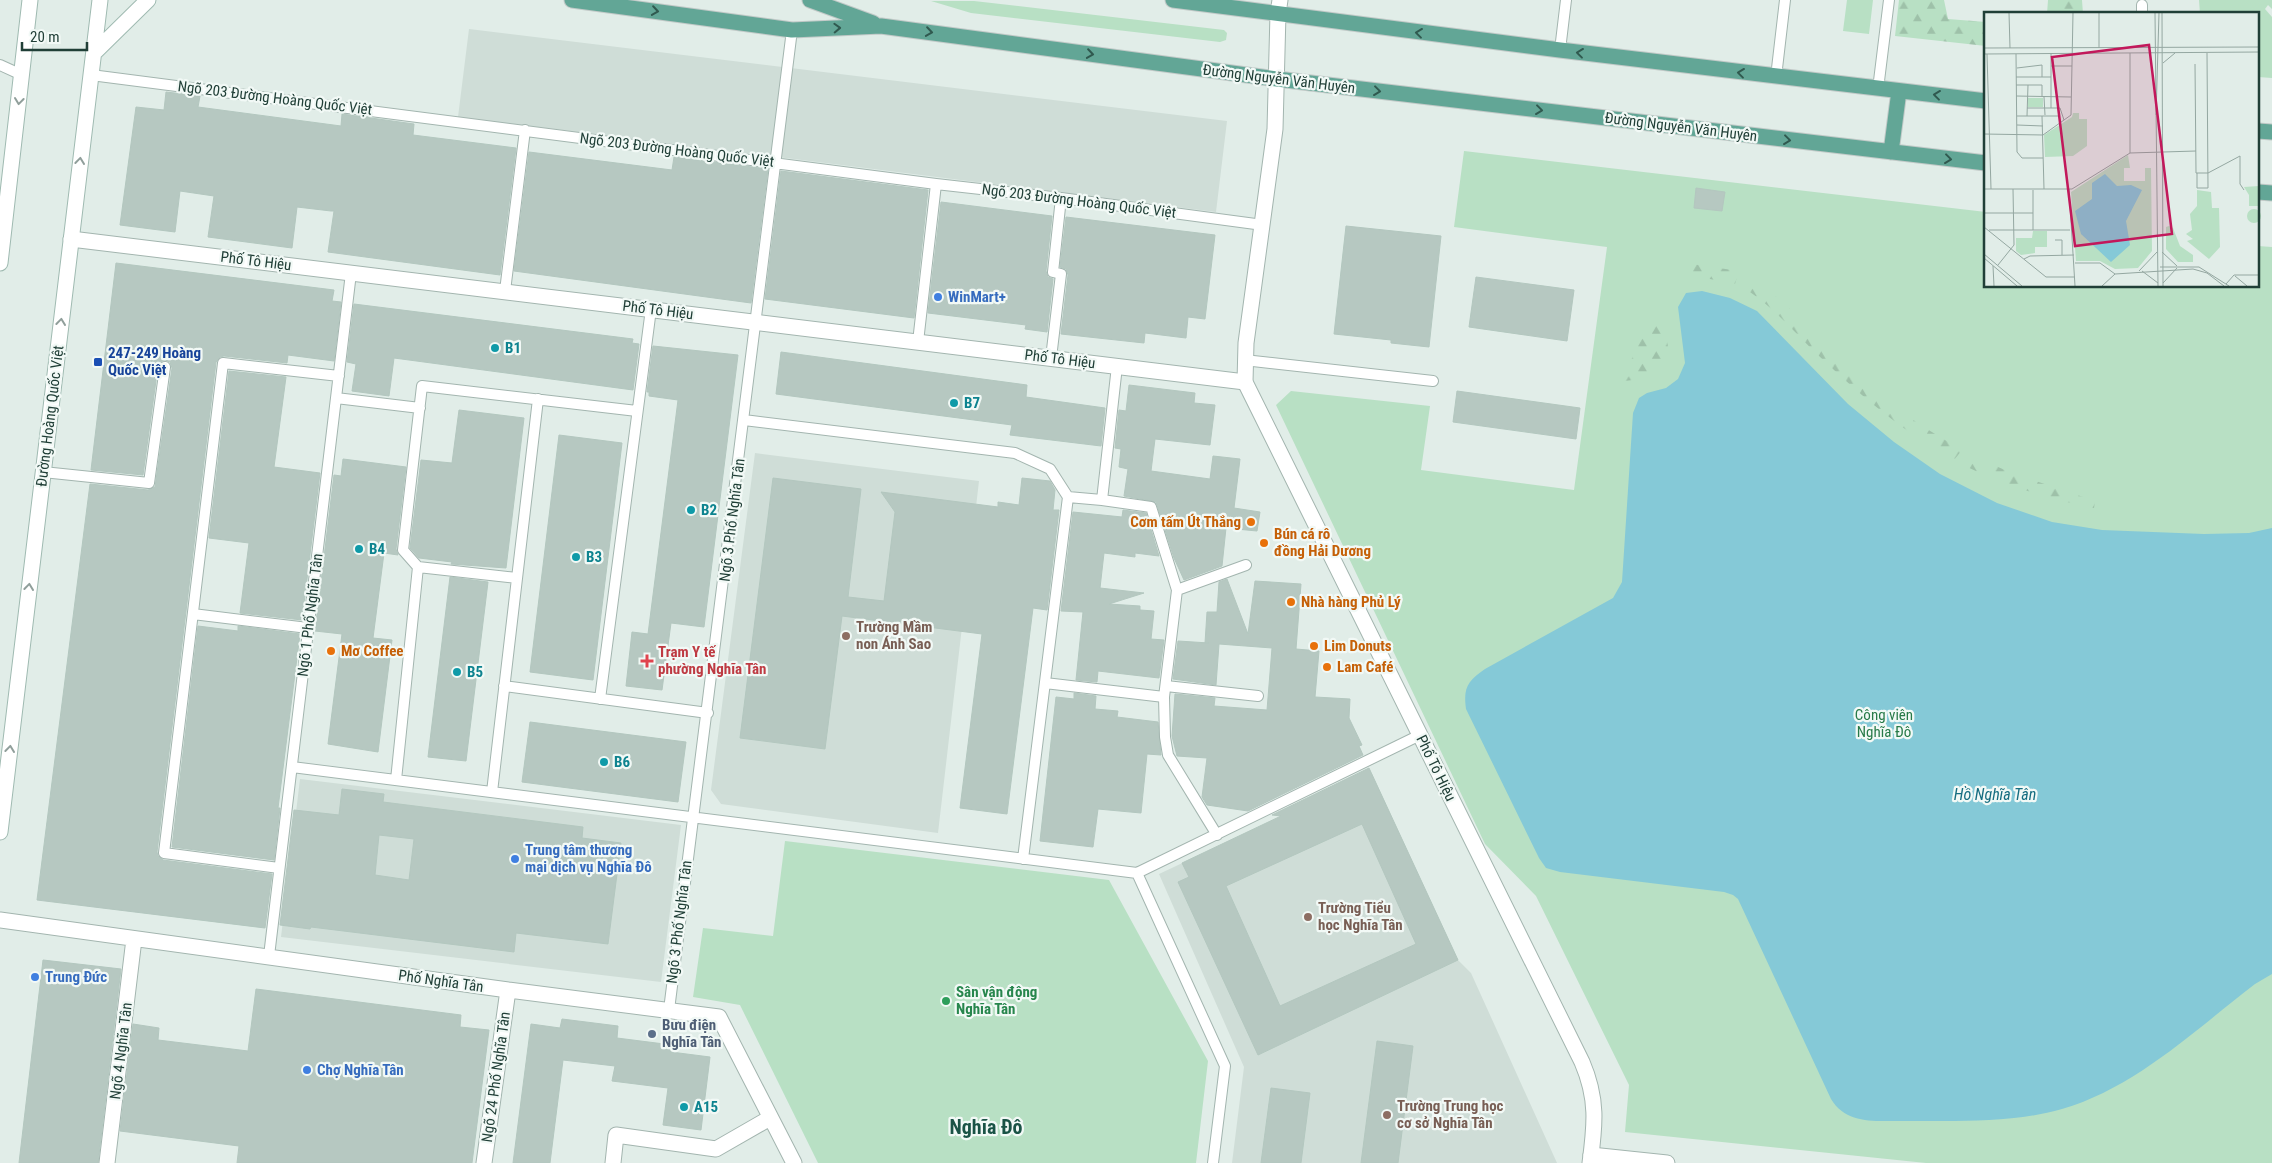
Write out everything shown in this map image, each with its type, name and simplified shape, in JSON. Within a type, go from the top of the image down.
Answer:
[{"type":"main road","name":"Đường Nguyễn Văn Huyên","points":[[572,0],[792,30],[881,26],[1277,79],[1984,163]]},
{"type":"main road","points":[[810,0],[881,26]]},
{"type":"main road","points":[[1173,0],[1279,7],[1560,50],[1984,102]]},
{"type":"main road","points":[[1890,152],[1899,91]]},
{"type":"street","points":[[0,263],[30,0]]},
{"type":"street","name":"Đường Hoàng Quốc Việt","points":[[0,832],[100,0]]},
{"type":"street","points":[[94,53],[148,0]]},
{"type":"street","name":"Phố Tô Hiệu","points":[[1279,7],[1275,129],[1244,360],[1245,382],[1590,1079],[1596,1113],[1591,1159]]},
{"type":"street","name":"Phố Tô Hiệu","points":[[71,239],[1245,382]]},
{"type":"street","name":"Phố Nghĩa Tân","points":[[0,920],[134,940],[269,956],[508,990],[720,1017],[794,1163]]},
{"type":"street","name":"Ngõ 4 Nghĩa Tân","points":[[107,1163],[134,940]]},
{"type":"street","name":"Ngõ 24 Phố Nghĩa Tân","points":[[484,1163],[508,990]]},
{"type":"street","points":[[612,1163],[616,1135],[715,1156],[770,1118]]},
{"type":"street","points":[[1591,1159],[1667,1163]]},
{"type":"lane","points":[[1560,50],[1566,0]]},
{"type":"lane","points":[[1776,77],[1785,0]]},
{"type":"lane","points":[[1878,88],[1889,0]]},
{"type":"lane","name":"Ngõ 3 Phố Nghĩa Tân","points":[[668,1010],[692,817],[708,713],[792,30]]},
{"type":"lane","points":[[0,64],[22,75]]},
{"type":"lane","name":"Ngõ 203 Đường Hoàng Quốc Việt","points":[[91,75],[1263,225]]},
{"type":"lane","points":[[505,291],[525,130]]},
{"type":"lane","points":[[918,342],[936,184]]},
{"type":"lane","points":[[1051,358],[1061,274],[1053,272],[1061,198]]},
{"type":"lane","name":"Ngõ 1 Phố Nghĩa Tân","points":[[269,956],[351,273]]},
{"type":"lane","points":[[600,699],[651,309]]},
{"type":"lane","points":[[1244,360],[1433,381]]},
{"type":"lane","points":[[279,868],[164,853],[223,363],[339,376]]},
{"type":"lane","points":[[1102,500],[1117,366]]},
{"type":"lane","points":[[43,472],[149,484],[164,367]]},
{"type":"lane","points":[[517,578],[418,568],[403,550],[422,386],[637,411]]},
{"type":"lane","points":[[336,398],[420,408]]},
{"type":"lane","points":[[492,792],[538,398]]},
{"type":"lane","points":[[744,420],[1015,453],[1050,469],[1068,497],[1023,859]]},
{"type":"lane","points":[[1068,497],[1151,507],[1177,590],[1165,691],[1164,737],[1168,755],[1217,834]]},
{"type":"lane","points":[[1177,590],[1246,565]]},
{"type":"lane","points":[[396,780],[418,568]]},
{"type":"lane","points":[[193,614],[308,628]]},
{"type":"lane","points":[[1045,683],[1258,696]]},
{"type":"lane","points":[[504,686],[708,713]]},
{"type":"lane","points":[[292,767],[1137,873],[1420,735]]},
{"type":"lane","points":[[1137,873],[1225,1066],[1213,1163]]},
{"type":"shaded area","points":[[469,29],[1227,121],[1216,212],[458,117]]},
{"type":"shaded area","name":"Trường Mầm non Ánh Sao","points":[[755,453],[979,481],[938,833],[721,804],[711,790]]},
{"type":"shaded area","points":[[1372,774],[1458,960],[1471,973],[1557,1163],[1232,1163],[1244,1067],[1159,874]]},
{"type":"shaded area","points":[[300,779],[681,825],[661,982],[281,937]]},
{"type":"green space","points":[[1847,0],[1873,0],[1869,34],[1843,31]]},
{"type":"green space","points":[[1899,0],[1944,0],[1948,19],[1984,22],[1984,46],[1895,36]]},
{"type":"green space","points":[[2048,0],[2082,0],[2083,12],[2047,12]]},
{"type":"green space","points":[[2199,0],[2272,0],[2272,9],[2268,5],[2265,9],[2272,17],[2272,78],[2260,77],[2260,12],[2200,12]]},
{"type":"green space","points":[[931,1],[974,1],[1224,30],[1227,33],[1226,40],[1220,42],[971,13]]},
{"type":"green space","name":"Công viên Nghĩa Đô","points":[[1464,151],[1984,212],[1984,288],[2260,288],[2260,246],[2272,247],[2272,1163],[1926,1163],[1625,1132],[1629,1085],[1536,896],[1485,844],[1276,405],[1291,391],[1430,406],[1421,470],[1574,490],[1607,247],[1454,227]]},
{"type":"green space","points":[[1678,262],[1739,271],[1735,284],[1690,275]]},
{"type":"green space","points":[[1748,277],[1775,295],[1844,365],[1871,389],[1915,421],[1962,450],[1954,460],[1900,425],[1850,384],[1774,311],[1744,288]]},
{"type":"green space","points":[[1651,319],[1665,333],[1668,347],[1667,357],[1658,370],[1652,374],[1629,381],[1621,381]]},
{"type":"green space","points":[[1972,455],[2009,472],[2095,501],[2094,508],[2028,491],[1996,480],[1965,466]]},
{"type":"green space","name":"Sân vận động Nghĩa Tân","points":[[785,841],[1109,880],[1208,1061],[1196,1163],[818,1163],[740,1005],[693,997],[703,928],[773,936]]},
{"type":"water","name":"Hồ Nghĩa Tân","points":[[1702,291],[1730,298],[1757,311],[1848,404],[1894,442],[1940,474],[1997,503],[2052,522],[2102,530],[2204,534],[2249,533],[2272,528],[2272,974],[2255,984],[2163,1056],[2115,1087],[2062,1109],[2025,1117],[1948,1121],[1877,1121],[1856,1118],[1838,1108],[1831,1099],[1738,899],[1724,892],[1560,872],[1546,868],[1539,858],[1466,709],[1466,690],[1474,677],[1485,669],[1613,598],[1622,582],[1633,413],[1639,398],[1647,393],[1666,388],[1678,379],[1685,363],[1678,307],[1686,293]]},
{"type":"building","points":[[166,92],[200,96],[198,107],[341,126],[342,114],[414,124],[413,135],[516,148],[500,275],[328,252],[334,211],[297,207],[292,248],[208,237],[214,196],[180,191],[175,232],[120,225],[136,107],[164,110]]},
{"type":"building","points":[[529,152],[672,170],[674,157],[768,169],[751,303],[514,271]]},
{"type":"building","points":[[781,171],[928,190],[914,318],[765,299]]},
{"type":"building","points":[[1696,188],[1725,192],[1722,211],[1694,208]]},
{"type":"building","points":[[941,202],[1052,216],[1046,271],[1048,277],[1053,279],[1047,332],[1025,329],[1026,325],[928,313]]},
{"type":"building","points":[[1066,217],[1215,235],[1205,319],[1188,317],[1186,338],[1145,333],[1144,343],[1061,334],[1068,275],[1066,269],[1060,267]]},
{"type":"building","points":[[1346,226],[1441,236],[1429,347],[1391,343],[1391,340],[1334,334]]},
{"type":"building","points":[[116,263],[334,290],[332,301],[341,302],[334,361],[288,355],[287,363],[224,356],[220,357],[216,362],[157,852],[158,856],[163,860],[272,874],[265,928],[37,900],[90,484],[148,490],[155,487],[172,368],[170,362],[165,360],[160,362],[158,366],[143,475],[91,470]]},
{"type":"building","points":[[1476,277],[1574,290],[1567,341],[1469,327]]},
{"type":"building","name":"B1","points":[[354,304],[633,339],[632,343],[639,344],[633,390],[394,358],[389,396],[352,391],[356,364],[347,362]]},
{"type":"building","name":"B2","points":[[653,346],[738,355],[704,627],[671,623],[662,690],[626,686],[632,632],[648,634],[678,400],[649,396],[649,392],[647,392]]},
{"type":"building","name":"B7","points":[[781,352],[1027,385],[1026,397],[1105,408],[1101,446],[1010,435],[1012,425],[776,394]]},
{"type":"building","points":[[229,371],[286,377],[274,467],[320,473],[302,620],[240,613],[249,543],[209,538]]},
{"type":"building","points":[[1129,385],[1195,393],[1194,403],[1215,405],[1210,445],[1155,439],[1151,471],[1210,479],[1213,456],[1240,459],[1234,508],[1260,512],[1257,531],[1226,528],[1222,566],[1184,580],[1174,558],[1156,502],[1124,496],[1128,469],[1119,467],[1121,449],[1115,448],[1119,410],[1126,411]]},
{"type":"building","points":[[1457,391],[1580,408],[1576,439],[1453,422]]},
{"type":"building","points":[[459,410],[524,418],[506,568],[451,564],[452,562],[419,558],[410,548],[421,460],[452,463]]},
{"type":"building","name":"B3","points":[[559,435],[622,443],[593,680],[530,672]]},
{"type":"building","name":"B4","points":[[343,459],[406,467],[396,549],[398,555],[384,553],[373,638],[392,640],[378,752],[328,744],[342,634],[315,631],[334,475],[341,476]]},
{"type":"building","points":[[773,478],[861,489],[848,597],[884,601],[895,512],[881,492],[998,507],[998,502],[1019,505],[1022,478],[1050,481],[1055,490],[1053,510],[1059,510],[1047,610],[1033,608],[1007,814],[960,808],[982,634],[842,616],[825,749],[740,738]]},
{"type":"building","points":[[1123,510],[1146,513],[1159,556],[1135,553],[1135,557],[1104,553],[1100,588],[1144,593],[1109,604],[1140,606],[1140,610],[1154,611],[1151,639],[1164,640],[1159,678],[1098,671],[1097,682],[1076,680],[1083,612],[1061,611],[1073,512],[1122,517]]},
{"type":"building","name":"B5","points":[[450,577],[488,582],[466,761],[428,757]]},
{"type":"building","points":[[1227,579],[1248,634],[1255,581],[1301,584],[1296,649],[1319,651],[1315,697],[1350,699],[1349,718],[1362,745],[1359,746],[1363,755],[1248,811],[1207,805],[1202,797],[1207,758],[1177,756],[1172,736],[1175,694],[1215,698],[1214,706],[1267,710],[1272,648],[1219,644],[1216,685],[1173,679],[1178,641],[1205,643],[1207,612],[1217,612],[1219,582]]},
{"type":"building","points":[[198,626],[238,631],[238,626],[300,634],[278,808],[280,808],[274,860],[172,847]]},
{"type":"building","points":[[1074,693],[1096,696],[1095,709],[1118,711],[1117,717],[1158,722],[1161,755],[1147,754],[1141,813],[1098,809],[1093,847],[1040,841],[1056,697],[1074,699]]},
{"type":"building","name":"B6","points":[[530,722],[686,742],[678,802],[522,782]]},
{"type":"building","points":[[1369,768],[1458,960],[1258,1055],[1178,882],[1189,877],[1182,863],[1281,816],[1272,815]],"holes":[[[1362,824],[1416,944],[1280,1006],[1226,886]]]},
{"type":"building","name":"Trung tâm thương mại dịch vụ Nghĩa Đô","points":[[342,789],[384,794],[383,802],[583,827],[582,838],[621,843],[608,944],[516,933],[514,952],[311,927],[310,929],[280,925],[294,810],[339,815]],"holes":[[[379,835],[414,839],[409,880],[375,875]]]},
{"type":"building","points":[[43,960],[121,969],[98,1163],[19,1163]]},
{"type":"building","name":"Chợ Nghĩa Tân","points":[[256,989],[461,1015],[460,1027],[489,1030],[472,1163],[237,1163],[239,1146],[120,1131],[133,1024],[159,1028],[158,1040],[248,1051]]},
{"type":"building","name":"A15","points":[[562,1019],[618,1026],[617,1038],[672,1045],[671,1052],[710,1057],[701,1130],[663,1125],[668,1088],[612,1081],[615,1066],[563,1060],[550,1163],[513,1163],[531,1024],[560,1028]]},
{"type":"building","points":[[1377,1041],[1413,1046],[1398,1163],[1361,1163]]},
{"type":"building","points":[[1271,1088],[1310,1093],[1301,1163],[1261,1163]]},
{"type":"place","name":"WinMart+","points":[[938,297]]},
{"type":"place","name":"B1","points":[[495,348]]},
{"type":"place","name":"247-249 Hoàng Quốc Việt","points":[[98,362]]},
{"type":"place","name":"B7","points":[[954,403]]},
{"type":"place","name":"B2","points":[[691,510]]},
{"type":"place","name":"Cơm tấm Út Thắng","points":[[1251,522]]},
{"type":"place","name":"Bún cá rô đồng Hải Dương","points":[[1264,543]]},
{"type":"place","name":"B4","points":[[359,549]]},
{"type":"place","name":"B3","points":[[576,557]]},
{"type":"place","name":"Nhà hàng Phủ Lý","points":[[1291,602]]},
{"type":"place","name":"Trường Mầm non Ánh Sao","points":[[846,636]]},
{"type":"place","name":"Lim Donuts","points":[[1314,646]]},
{"type":"place","name":"Mơ Coffee","points":[[331,651]]},
{"type":"place","name":"Trạm Y tế phường Nghĩa Tân","points":[[647,661]]},
{"type":"place","name":"Lam Café","points":[[1327,667]]},
{"type":"place","name":"B5","points":[[457,672]]},
{"type":"place","name":"B6","points":[[604,762]]},
{"type":"place","name":"Trung tâm thương mại dịch vụ Nghĩa Đô","points":[[515,859]]},
{"type":"place","name":"Trường Tiểu học Nghĩa Tân","points":[[1308,917]]},
{"type":"place","name":"Trung Đức","points":[[35,977]]},
{"type":"place","name":"Sân vận động Nghĩa Tân","points":[[946,1001]]},
{"type":"place","name":"Bưu điện Nghĩa Tân","points":[[652,1034]]},
{"type":"place","name":"Chợ Nghĩa Tân","points":[[307,1070]]},
{"type":"place","name":"A15","points":[[684,1107]]},
{"type":"place","name":"Trường Trung học cơ sở Nghĩa Tân","points":[[1387,1115]]},
{"type":"district","name":"Nghĩa Đô","points":[[986,1127]]}]
